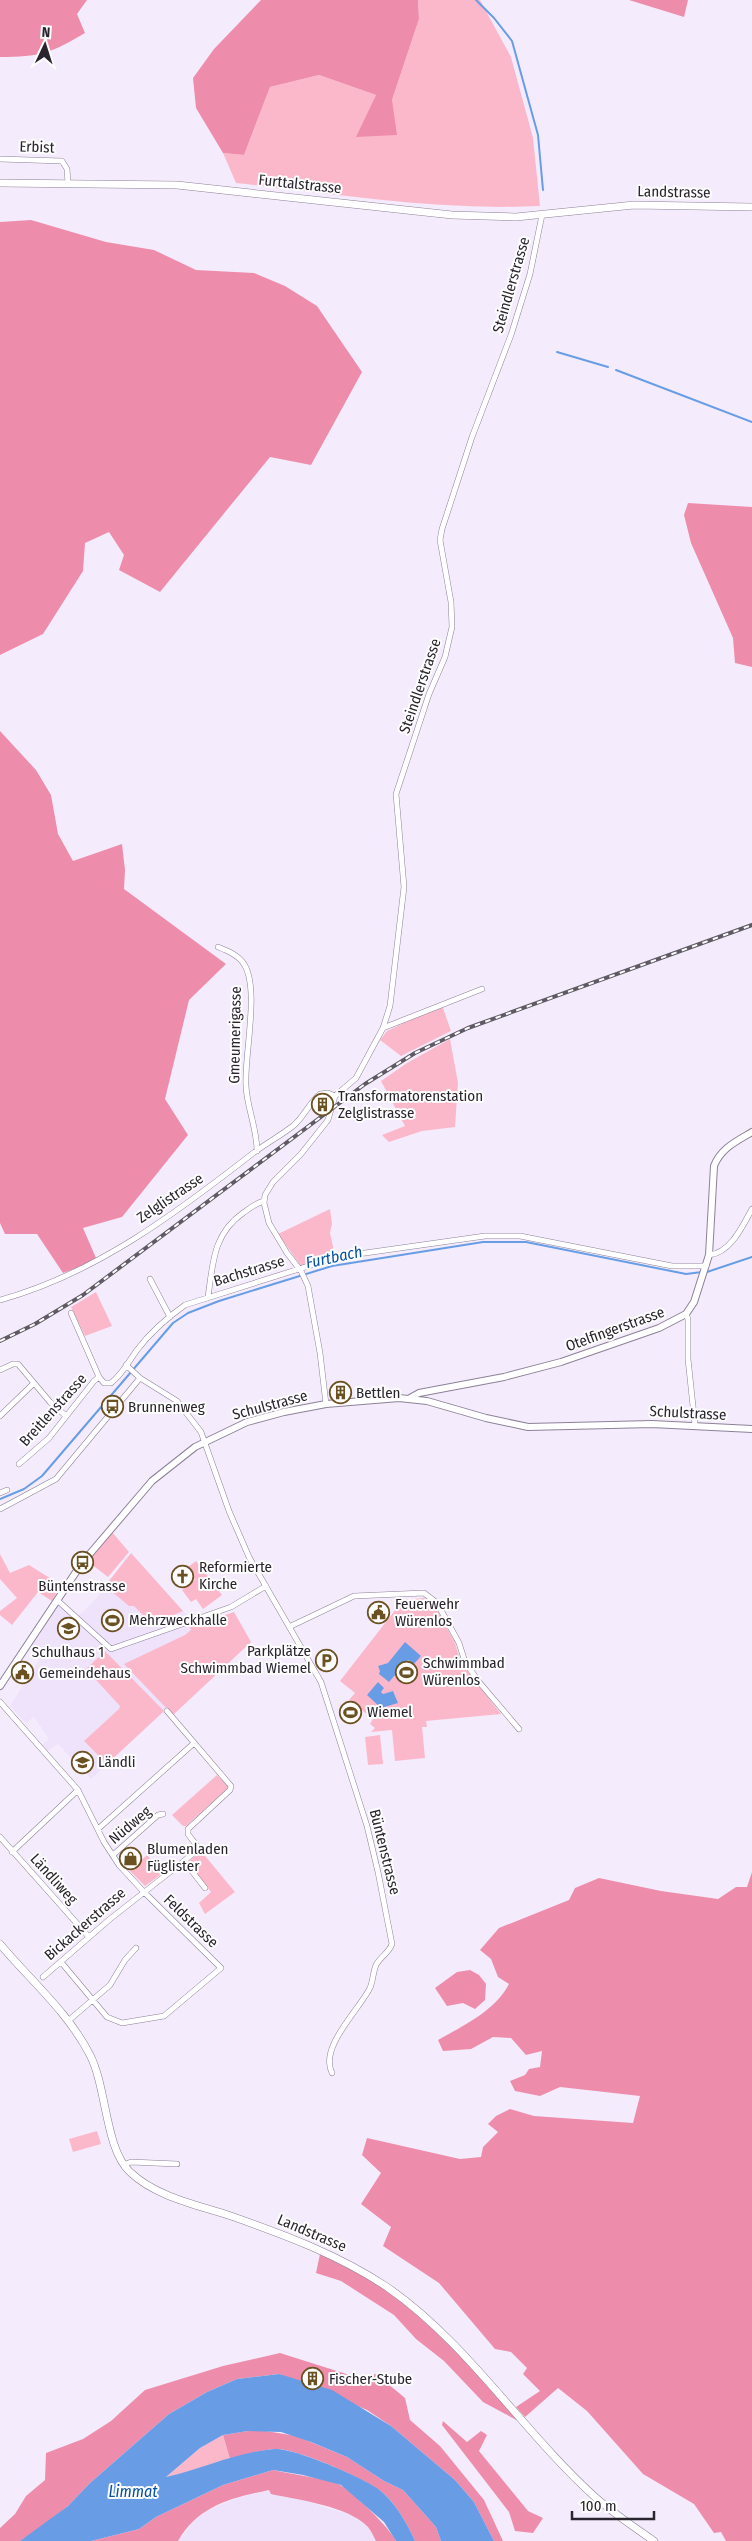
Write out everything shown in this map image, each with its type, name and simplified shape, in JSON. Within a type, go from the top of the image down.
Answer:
[{"type":"main road","name":"Furttalstrasse","points":[[0,183],[68,182],[177,185],[452,215],[499,217],[542,215],[596,208]]},
{"type":"main road","name":"Landstrasse","points":[[596,208],[634,205],[752,207]]},
{"type":"main road","name":"Landstrasse","points":[[0,1944],[68,2021],[97,2069],[116,2149],[124,2165],[136,2177],[162,2192],[316,2248],[354,2266],[394,2292],[444,2335],[590,2492],[654,2541]]},
{"type":"street","name":"Erbist","points":[[0,159],[62,160],[67,170],[68,182]]},
{"type":"street","name":"Steindlerstrasse","points":[[335,1096],[356,1078],[383,1028],[390,1006],[404,887],[396,794],[429,694],[445,657],[452,627],[452,602],[440,540],[472,437],[530,274],[542,215]]},
{"type":"street","name":"Gmeumerigasse","points":[[218,947],[234,954],[244,964],[248,978],[250,1006],[246,1084],[257,1136],[257,1151]]},
{"type":"street","points":[[383,1028],[482,988]]},
{"type":"street","name":"Zelglistrasse","points":[[0,1300],[58,1281],[84,1269],[185,1206],[294,1125],[320,1094],[328,1093],[335,1096]]},
{"type":"street","points":[[326,1404],[310,1293],[305,1278],[276,1237],[269,1223],[264,1201],[272,1182],[301,1154],[328,1120],[335,1096]]},
{"type":"street","name":"Otelfingerstrasse","points":[[410,1398],[419,1393],[504,1377],[561,1362],[659,1328],[686,1314],[694,1302],[710,1255],[714,1166],[719,1155],[727,1147],[752,1132]]},
{"type":"street","points":[[257,1136],[270,1142]]},
{"type":"street","points":[[208,1296],[211,1266],[218,1240],[235,1218],[264,1201]]},
{"type":"street","points":[[710,1255],[714,1255],[730,1242],[740,1231],[752,1209]]},
{"type":"street","name":"Bachstrasse","points":[[127,1366],[170,1317],[185,1305],[208,1296],[337,1258],[498,1236],[544,1239],[672,1266],[705,1267]]},
{"type":"street","points":[[150,1279],[170,1317]]},
{"type":"street","points":[[71,1313],[99,1377]]},
{"type":"street","points":[[686,1314],[688,1319],[688,1359],[694,1425]]},
{"type":"street","points":[[0,1370],[16,1364],[66,1416]]},
{"type":"street","points":[[127,1366],[138,1376],[178,1401],[201,1432],[204,1441]]},
{"type":"street","name":"Breitlenstrasse","points":[[19,1464],[37,1450],[99,1377],[104,1382],[111,1383],[127,1366]]},
{"type":"street","points":[[0,1509],[56,1479],[138,1376]]},
{"type":"street","points":[[0,1416],[34,1383]]},
{"type":"street","name":"Schulstrasse","points":[[0,1686],[3,1676],[82,1563],[152,1481],[174,1461],[204,1441],[260,1418],[326,1404],[410,1398],[528,1427],[644,1424],[752,1429]]},
{"type":"street","name":"Büntenstrasse","points":[[204,1441],[234,1525],[320,1682],[367,1826],[378,1872],[392,1944],[390,1950],[377,1964],[370,1987],[336,2040],[329,2060],[329,2067],[332,2073]]},
{"type":"street","points":[[0,1493],[7,1490]]},
{"type":"street","points":[[57,1600],[111,1649],[231,1606],[266,1586]]},
{"type":"street","points":[[289,1627],[354,1596],[424,1593],[437,1603],[459,1643],[465,1662],[478,1682],[519,1730]]},
{"type":"street","name":"Feldstrasse","points":[[0,1702],[78,1790],[113,1856],[143,1891],[221,1968],[170,2012],[159,2018],[116,2022],[107,2017],[93,2001]]},
{"type":"street","points":[[167,1712],[231,1786],[230,1790],[188,1829],[188,1834],[198,1846],[196,1851],[184,1861],[205,1888]]},
{"type":"street","points":[[98,1829],[193,1744]]},
{"type":"street","points":[[12,1852],[78,1790]]},
{"type":"street","name":"Nüdweg","points":[[113,1856],[158,1814],[163,1814]]},
{"type":"street","name":"Ländliweg","points":[[0,1837],[90,1937]]},
{"type":"street","name":"Bickackerstrasse","points":[[43,1977],[143,1891],[184,1861]]},
{"type":"street","points":[[68,2021],[110,1985],[124,1960],[136,1948]]},
{"type":"street","points":[[61,1962],[93,2001]]},
{"type":"street","points":[[124,2165],[131,2162],[178,2164]]},
{"type":"shaded area","points":[[0,0],[87,0],[77,14],[85,33],[63,45],[36,55],[0,57]]},
{"type":"shaded area","points":[[261,0],[418,0],[419,19],[392,100],[397,135],[356,137],[376,95],[319,75],[270,87],[244,155],[223,153],[196,108],[193,78],[214,49]]},
{"type":"shaded area","points":[[418,0],[480,0],[511,57],[533,138],[540,206],[502,207],[426,204],[236,183],[223,153],[244,155],[270,87],[319,75],[376,95],[357,137],[392,100],[419,19]]},
{"type":"shaded area","points":[[629,0],[688,0],[684,17]]},
{"type":"shaded area","points":[[31,220],[106,242],[154,250],[196,270],[254,273],[285,286],[317,306],[362,372],[311,465],[270,457],[160,592],[119,570],[124,555],[109,532],[85,543],[83,571],[43,634],[0,655],[0,222]]},
{"type":"shaded area","points":[[688,503],[752,507],[752,667],[735,663],[733,638],[691,543],[684,515]]},
{"type":"shaded area","points":[[0,731],[36,770],[51,795],[58,834],[73,861],[122,844],[125,870],[124,889],[226,964],[189,1000],[165,1099],[188,1135],[122,1217],[83,1228],[96,1258],[63,1273],[37,1234],[5,1234],[0,1223]]},
{"type":"shaded area","points":[[442,1005],[451,1031],[401,1056],[380,1040],[387,1031]]},
{"type":"shaded area","points":[[450,1039],[458,1083],[455,1127],[422,1131],[389,1142],[382,1135],[405,1126],[381,1081],[407,1063]]},
{"type":"shaded area","points":[[330,1209],[332,1224],[330,1233],[335,1255],[301,1266],[278,1234]]},
{"type":"shaded area","points":[[96,1292],[112,1326],[85,1336],[71,1307]]},
{"type":"shaded area","points":[[112,1532],[129,1552],[108,1577],[87,1561]]},
{"type":"shaded area","points":[[131,1553],[193,1622],[213,1615],[214,1619],[234,1612],[251,1642],[173,1715],[167,1709],[91,1779],[58,1744],[47,1751],[42,1745],[49,1739],[34,1717],[26,1723],[10,1706],[43,1654],[32,1646],[58,1605],[76,1618],[95,1600]]},
{"type":"shaded area","points":[[131,1553],[183,1611],[152,1624],[134,1606],[129,1606],[105,1586]]},
{"type":"shaded area","points":[[0,1554],[10,1573],[29,1565],[61,1585],[52,1601],[38,1592],[12,1625],[0,1615],[0,1611],[17,1598],[0,1579]]},
{"type":"shaded area","points":[[196,1561],[222,1595],[203,1609],[196,1599],[191,1602],[182,1590],[195,1580],[188,1567]]},
{"type":"shaded area","name":"Schwimmbad Würenlos","points":[[424,1598],[434,1604],[455,1643],[461,1663],[501,1714],[426,1721],[427,1727],[422,1727],[425,1758],[395,1761],[392,1730],[371,1732],[375,1728],[370,1724],[373,1719],[349,1700],[355,1693],[340,1681],[403,1600]]},
{"type":"shaded area","points":[[234,1612],[251,1642],[173,1715],[124,1664],[185,1635],[191,1630],[188,1623],[213,1615],[214,1619]]},
{"type":"shaded area","points":[[105,1651],[164,1711],[107,1764],[84,1741],[120,1706],[86,1669]]},
{"type":"shaded area","points":[[380,1735],[383,1764],[368,1765],[365,1737]]},
{"type":"shaded area","points":[[217,1775],[228,1786],[227,1789],[186,1826],[183,1826],[172,1815]]},
{"type":"shaded area","points":[[201,1851],[235,1892],[205,1914],[199,1903],[211,1892],[188,1862]]},
{"type":"shaded area","points":[[147,1855],[163,1873],[145,1886],[130,1871]]},
{"type":"shaded area","points":[[752,1872],[752,2541],[726,2541],[721,2532],[714,2533],[694,2504],[643,2474],[587,2411],[558,2388],[525,2417],[516,2407],[540,2391],[523,2374],[527,2368],[511,2352],[495,2349],[439,2283],[383,2246],[391,2227],[361,2204],[381,2173],[362,2155],[367,2138],[460,2159],[481,2157],[483,2147],[498,2132],[488,2124],[496,2116],[510,2109],[534,2116],[633,2123],[640,2096],[560,2087],[540,2096],[515,2091],[510,2081],[525,2075],[529,2069],[540,2067],[542,2051],[526,2055],[511,2038],[493,2037],[471,2049],[443,2051],[438,2040],[468,2023],[496,2002],[509,1984],[498,1977],[491,1959],[480,1950],[499,1928],[569,1900],[575,1888],[599,1878],[661,1891],[718,1899],[736,1887],[747,1887]]},
{"type":"shaded area","points":[[470,1970],[479,1975],[486,1984],[485,2000],[475,2009],[463,2003],[447,2006],[435,1988],[457,1972]]},
{"type":"shaded area","points":[[97,2131],[101,2144],[73,2152],[69,2139]]},
{"type":"shaded area","points":[[320,2254],[378,2284],[414,2310],[446,2340],[520,2422],[483,2402],[444,2361],[416,2339],[394,2315],[341,2281],[316,2273]]},
{"type":"shaded area","points":[[280,2353],[359,2378],[376,2374],[405,2398],[410,2420],[440,2446],[484,2500],[503,2541],[494,2541],[474,2502],[455,2480],[391,2426],[367,2410],[279,2374],[237,2379],[207,2392],[169,2414],[90,2483],[68,2506],[38,2529],[20,2541],[0,2541],[0,2528],[15,2514],[26,2496],[45,2480],[46,2453],[83,2439],[111,2421],[145,2390],[223,2366]]},
{"type":"shaded area","points":[[443,2421],[467,2442],[481,2431],[487,2435],[479,2451],[528,2511],[543,2518],[533,2533],[515,2531],[509,2512],[442,2425]]},
{"type":"shaded area","points":[[248,2431],[266,2431],[296,2436],[347,2457],[384,2481],[403,2490],[436,2527],[441,2541],[415,2541],[400,2512],[384,2494],[369,2484],[327,2464],[296,2453],[275,2449],[230,2459],[223,2435]]},
{"type":"shaded area","points":[[223,2435],[230,2459],[165,2478],[200,2448]]},
{"type":"shaded area","points":[[273,2470],[338,2484],[360,2501],[393,2535],[396,2541],[376,2541],[368,2527],[348,2514],[322,2505],[271,2494],[269,2490],[229,2500],[206,2511],[186,2529],[178,2541],[91,2541],[139,2529],[156,2517],[223,2485]]},
{"type":"shaded area","points":[[270,2490],[351,2515],[368,2527],[376,2541],[178,2541],[199,2514],[237,2498]]},
{"type":"water","points":[[405,1642],[421,1656],[414,1664],[408,1660],[389,1682],[379,1674],[378,1666],[388,1663]]},
{"type":"water","points":[[378,1682],[384,1688],[381,1692],[383,1694],[393,1691],[398,1703],[381,1708],[367,1695]]},
{"type":"water","name":"Limmat","points":[[279,2374],[332,2390],[391,2426],[455,2480],[474,2502],[494,2541],[441,2541],[436,2527],[403,2490],[384,2481],[347,2457],[281,2432],[248,2431],[223,2435],[200,2448],[166,2477],[260,2451],[274,2449],[296,2453],[342,2470],[377,2488],[399,2512],[415,2541],[396,2541],[384,2522],[341,2485],[303,2475],[273,2470],[223,2485],[156,2517],[139,2529],[91,2541],[20,2541],[68,2506],[90,2483],[169,2414],[207,2392],[237,2379]]},
{"type":"waterway","points":[[476,0],[494,18],[512,41],[538,135],[543,190]]},
{"type":"waterway","points":[[557,352],[608,367]]},
{"type":"waterway","points":[[616,370],[752,422]]},
{"type":"waterway","name":"Furtbach","points":[[0,1499],[24,1489],[42,1476],[173,1323],[188,1313],[219,1301],[332,1266],[483,1242],[526,1242],[686,1274],[702,1272]]},
{"type":"waterway","name":"Furtbach","points":[[707,1272],[752,1257]]},
{"type":"railway","points":[[0,1341],[35,1324],[83,1295],[365,1084],[415,1053],[468,1028],[752,925]]},
{"type":"place","name":"Transformatorenstation Zelglistrasse","points":[[322,1105]]},
{"type":"place","name":"Bettlen","points":[[340,1393]]},
{"type":"place","name":"Brunnenweg","points":[[112,1407]]},
{"type":"place","name":"Büntenstrasse","points":[[82,1563]]},
{"type":"place","name":"Reformierte Kirche","points":[[183,1576]]},
{"type":"place","name":"Feuerwehr Würenlos","points":[[379,1613]]},
{"type":"place","name":"Mehrzweckhalle","points":[[113,1620]]},
{"type":"place","name":"Schulhaus 1","points":[[68,1629]]},
{"type":"place","name":"Parkplätze Schwimmbad Wiemel","points":[[327,1660]]},
{"type":"place","name":"Schwimmbad Würenlos","points":[[407,1672]]},
{"type":"place","name":"Gemeindehaus","points":[[23,1673]]},
{"type":"place","name":"Wiemel","points":[[351,1712]]},
{"type":"place","name":"Ländli","points":[[82,1762]]},
{"type":"place","name":"Blumenladen Füglister","points":[[131,1858]]},
{"type":"place","name":"Fischer-Stube","points":[[313,2379]]}]
